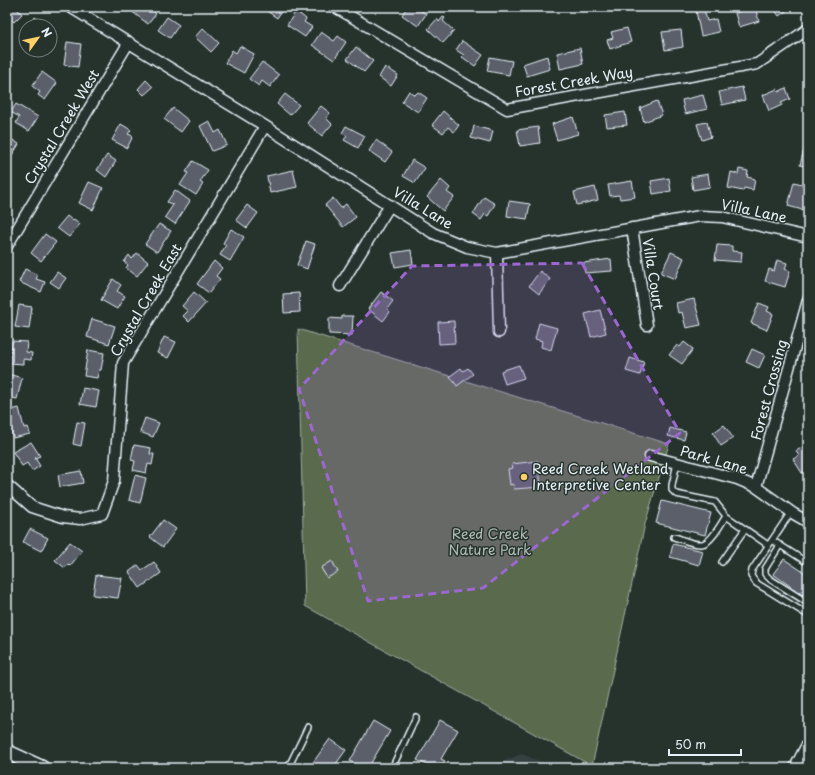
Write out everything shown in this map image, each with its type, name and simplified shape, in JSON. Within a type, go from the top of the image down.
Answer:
[{"type":"street","name":"Villa Lane","points":[[70,7],[265,126],[433,233],[467,247],[497,253],[700,216],[722,217],[808,237]]},
{"type":"street","name":"Forest Creek Way","points":[[335,7],[507,108],[757,64],[808,29]]},
{"type":"street","name":"Crystal Creek West","points":[[7,246],[128,42]]},
{"type":"street","name":"Crystal Creek East","points":[[7,485],[32,507],[63,517],[80,519],[102,514],[114,481],[123,363],[265,126]]},
{"type":"street","points":[[340,286],[390,205]]},
{"type":"street","name":"Villa Court","points":[[632,228],[647,325]]},
{"type":"street","points":[[497,253],[499,332]]},
{"type":"street","name":"Forest Crossing","points":[[756,488],[808,300]]},
{"type":"street","name":"Park Lane","points":[[650,456],[737,479],[756,488],[808,522]]},
{"type":"street","points":[[797,768],[808,747]]},
{"type":"street","points":[[7,752],[42,768]]},
{"type":"lane","points":[[677,463],[672,485],[672,490],[676,494],[715,502],[726,516],[745,529],[770,542],[780,545],[808,563]]},
{"type":"lane","points":[[791,512],[752,570],[751,576],[756,583],[808,615]]},
{"type":"lane","points":[[674,537],[704,544],[709,541],[726,516]]},
{"type":"lane","points":[[722,562],[745,529]]},
{"type":"lane","points":[[780,545],[765,569],[766,574],[770,579],[808,604]]},
{"type":"lane","points":[[392,768],[416,717]]},
{"type":"lane","points":[[288,768],[308,727]]},
{"type":"highlighted area","points":[[582,263],[680,433],[483,588],[368,601],[299,389],[412,266]]},
{"type":"shaded area","points":[[522,754],[556,768],[488,768]]},
{"type":"green space","name":"Reed Creek Nature Park","points":[[298,329],[669,444],[645,524],[592,766],[305,606]]},
{"type":"building","points":[[7,7],[15,7],[22,14],[14,22],[7,16]]},
{"type":"building","points":[[132,7],[148,7],[156,14],[148,24],[130,10]]},
{"type":"building","points":[[261,7],[284,7],[277,18]]},
{"type":"building","points":[[407,7],[416,7],[426,14],[418,26],[402,15]]},
{"type":"building","points":[[755,7],[759,21],[739,27],[735,13]]},
{"type":"building","points":[[773,7],[792,7],[779,16]]},
{"type":"building","points":[[704,9],[707,21],[716,19],[719,32],[701,36],[696,11]]},
{"type":"building","points":[[296,11],[306,19],[304,22],[312,27],[305,37],[287,25]]},
{"type":"building","points":[[167,17],[179,25],[170,38],[158,30]]},
{"type":"building","points":[[443,17],[445,18],[443,21],[454,31],[443,43],[428,29],[437,19],[439,22]]},
{"type":"building","points":[[203,28],[219,43],[211,52],[195,37]]},
{"type":"building","points":[[627,28],[631,42],[610,49],[607,40],[613,38],[611,32]]},
{"type":"building","points":[[681,30],[683,47],[665,50],[662,32]]},
{"type":"building","points":[[321,32],[334,41],[338,36],[346,42],[334,60],[312,45]]},
{"type":"building","points":[[462,41],[483,55],[475,66],[462,57],[464,55],[456,50]]},
{"type":"building","points":[[67,42],[81,44],[78,67],[64,65]]},
{"type":"building","points":[[240,46],[254,54],[244,73],[225,63],[232,50],[236,53]]},
{"type":"building","points":[[356,47],[373,61],[364,72],[347,59]]},
{"type":"building","points":[[580,48],[583,64],[560,69],[557,53]]},
{"type":"building","points":[[547,56],[550,69],[527,76],[523,64]]},
{"type":"building","points":[[490,57],[512,61],[509,75],[487,71]]},
{"type":"building","points":[[262,62],[279,75],[270,87],[262,81],[259,86],[249,79]]},
{"type":"building","points":[[385,67],[398,75],[391,86],[379,77]]},
{"type":"building","points":[[42,72],[57,83],[45,100],[38,95],[40,92],[32,86]]},
{"type":"building","points":[[146,80],[153,87],[144,95],[138,89]]},
{"type":"building","points":[[742,87],[745,100],[722,105],[719,92]]},
{"type":"building","points":[[786,88],[790,99],[781,103],[782,105],[769,111],[763,95],[777,89],[778,92]]},
{"type":"building","points":[[409,91],[415,95],[418,92],[427,98],[418,112],[402,102]]},
{"type":"building","points":[[285,94],[299,105],[290,115],[277,104]]},
{"type":"building","points":[[703,95],[707,109],[685,114],[682,100]]},
{"type":"building","points":[[657,101],[662,115],[644,122],[640,108]]},
{"type":"building","points":[[16,104],[38,117],[29,131],[16,123],[19,117],[11,112]]},
{"type":"building","points":[[321,106],[330,113],[326,118],[332,124],[322,136],[307,123]]},
{"type":"building","points":[[173,108],[189,121],[181,132],[164,119]]},
{"type":"building","points":[[443,111],[459,125],[454,132],[448,127],[443,133],[432,125]]},
{"type":"building","points":[[625,112],[627,125],[607,127],[605,115]]},
{"type":"building","points":[[573,117],[578,134],[557,140],[552,124]]},
{"type":"building","points":[[209,121],[215,133],[220,130],[227,145],[212,151],[200,126]]},
{"type":"building","points":[[707,122],[711,137],[702,140],[697,124]]},
{"type":"building","points":[[121,124],[131,130],[128,134],[133,136],[127,148],[112,140]]},
{"type":"building","points":[[346,126],[365,136],[358,148],[344,140],[347,136],[342,133]]},
{"type":"building","points":[[474,126],[493,131],[490,143],[471,138]]},
{"type":"building","points":[[538,127],[540,143],[520,146],[517,130]]},
{"type":"building","points":[[8,137],[19,144],[8,162],[7,139]]},
{"type":"building","points":[[376,140],[392,152],[385,162],[369,151]]},
{"type":"building","points":[[806,141],[808,142],[808,167],[800,165]]},
{"type":"building","points":[[107,155],[116,161],[106,177],[97,170]]},
{"type":"building","points":[[412,160],[425,168],[415,183],[403,176]]},
{"type":"building","points":[[193,161],[208,170],[200,182],[203,184],[196,195],[180,185],[188,173],[186,172]]},
{"type":"building","points":[[739,169],[748,171],[747,177],[755,179],[753,190],[744,188],[743,191],[728,188],[731,172],[738,174]]},
{"type":"building","points":[[293,170],[297,187],[270,193],[267,176]]},
{"type":"building","points":[[708,174],[710,187],[693,190],[691,177]]},
{"type":"building","points":[[669,178],[671,191],[653,194],[651,181]]},
{"type":"building","points":[[441,180],[450,188],[447,192],[454,197],[443,211],[427,197]]},
{"type":"building","points":[[632,181],[635,197],[620,199],[619,195],[610,196],[608,185]]},
{"type":"building","points":[[89,182],[103,188],[93,210],[79,203]]},
{"type":"building","points":[[794,182],[806,185],[805,193],[808,194],[808,204],[806,211],[788,206]]},
{"type":"building","points":[[595,187],[598,200],[577,205],[574,192]]},
{"type":"building","points":[[175,190],[190,201],[175,224],[165,217],[173,205],[167,202]]},
{"type":"building","points":[[484,197],[495,204],[488,216],[485,214],[481,220],[473,214]]},
{"type":"building","points":[[333,198],[341,208],[346,204],[356,217],[343,227],[325,205]]},
{"type":"building","points":[[509,201],[530,204],[527,219],[507,216]]},
{"type":"building","points":[[247,205],[258,213],[247,228],[236,220]]},
{"type":"building","points":[[67,216],[80,224],[69,237],[57,228]]},
{"type":"building","points":[[159,224],[171,231],[157,252],[145,244]]},
{"type":"building","points":[[231,229],[244,237],[230,261],[220,255],[226,245],[223,243]]},
{"type":"building","points":[[45,234],[56,242],[41,261],[31,253]]},
{"type":"building","points":[[306,241],[315,244],[307,269],[297,265]]},
{"type":"building","points":[[717,245],[732,246],[732,251],[742,252],[741,262],[715,260]]},
{"type":"building","points":[[411,250],[413,264],[395,267],[392,253]]},
{"type":"building","points":[[671,252],[684,258],[675,279],[661,273]]},
{"type":"building","points":[[137,253],[148,262],[137,276],[126,268],[128,265],[124,262],[129,255],[132,259]]},
{"type":"building","points":[[611,259],[612,271],[585,273],[583,263]]},
{"type":"building","points":[[777,260],[787,263],[785,269],[790,271],[785,287],[765,281],[769,269],[774,271]]},
{"type":"building","points":[[214,261],[222,268],[216,276],[220,279],[209,293],[197,284]]},
{"type":"building","points":[[25,269],[38,275],[36,279],[45,282],[41,292],[19,282]]},
{"type":"building","points":[[540,271],[550,279],[539,294],[529,286]]},
{"type":"building","points":[[57,272],[66,278],[59,288],[50,282]]},
{"type":"building","points":[[113,279],[121,285],[117,291],[125,296],[117,309],[101,300]]},
{"type":"building","points":[[194,292],[206,303],[189,322],[183,316],[188,311],[182,306]]},
{"type":"building","points":[[381,292],[393,301],[387,309],[390,312],[383,321],[368,309]]},
{"type":"building","points":[[299,293],[300,312],[284,313],[283,294]]},
{"type":"building","points":[[694,299],[701,325],[686,328],[682,312],[678,313],[676,303]]},
{"type":"building","points":[[759,303],[769,307],[767,311],[773,314],[767,330],[751,323]]},
{"type":"building","points":[[19,305],[32,307],[29,329],[15,327]]},
{"type":"building","points":[[600,310],[606,333],[591,337],[585,314]]},
{"type":"building","points":[[342,316],[353,316],[352,335],[329,334],[329,318],[342,319]]},
{"type":"building","points":[[92,319],[115,326],[109,344],[87,337]]},
{"type":"building","points":[[454,321],[455,343],[439,344],[438,322]]},
{"type":"building","points":[[539,323],[557,328],[551,350],[541,347],[542,341],[535,339]]},
{"type":"building","points":[[164,337],[176,342],[168,358],[157,353]]},
{"type":"building","points":[[12,341],[27,342],[26,352],[32,353],[31,360],[23,359],[23,364],[10,363]]},
{"type":"building","points":[[684,342],[693,349],[682,364],[669,355],[677,345],[680,347]]},
{"type":"building","points":[[752,349],[765,355],[759,368],[746,362]]},
{"type":"building","points":[[88,350],[104,353],[101,370],[99,370],[97,378],[84,376]]},
{"type":"building","points":[[630,358],[644,362],[640,375],[626,371]]},
{"type":"building","points":[[519,365],[524,378],[505,384],[501,371]]},
{"type":"building","points":[[461,368],[463,371],[468,368],[473,374],[457,386],[450,376]]},
{"type":"building","points":[[8,374],[22,378],[17,399],[7,397]]},
{"type":"building","points":[[83,388],[99,391],[96,407],[80,404]]},
{"type":"building","points":[[19,408],[24,428],[28,427],[30,434],[13,438],[7,411]]},
{"type":"building","points":[[145,418],[159,423],[153,437],[140,432]]},
{"type":"building","points":[[77,422],[85,423],[81,446],[73,444]]},
{"type":"building","points":[[724,425],[733,438],[721,446],[713,433]]},
{"type":"building","points":[[670,428],[686,432],[684,440],[668,436]]},
{"type":"building","points":[[31,442],[40,456],[35,458],[40,466],[32,471],[27,463],[22,466],[13,452]]},
{"type":"building","points":[[134,445],[151,448],[150,454],[154,454],[152,465],[148,464],[146,473],[133,470],[135,461],[131,460]]},
{"type":"building","points":[[805,446],[808,452],[808,469],[802,473],[793,459],[799,456],[796,451]]},
{"type":"building","name":"Reed Creek Wetland Interpretive Center","points":[[538,461],[541,487],[514,489],[513,484],[510,485],[508,469],[513,468],[512,464]]},
{"type":"building","points":[[81,471],[83,483],[60,487],[58,475]]},
{"type":"building","points":[[135,475],[146,478],[140,503],[129,500]]},
{"type":"building","points":[[662,501],[711,513],[705,535],[656,523]]},
{"type":"building","points":[[163,520],[176,529],[163,547],[150,537]]},
{"type":"building","points":[[30,529],[48,538],[41,551],[23,542]]},
{"type":"building","points":[[70,542],[82,551],[70,566],[68,564],[65,568],[55,560]]},
{"type":"building","points":[[673,544],[703,551],[699,565],[670,557]]},
{"type":"building","points":[[784,559],[808,575],[808,588],[803,595],[773,574]]},
{"type":"building","points":[[332,561],[338,572],[327,578],[321,568]]},
{"type":"building","points":[[154,562],[161,573],[140,588],[129,572],[138,565],[142,570]]},
{"type":"building","points":[[96,575],[122,578],[118,598],[93,595]]},
{"type":"building","points":[[440,720],[458,730],[441,759],[445,761],[441,768],[432,768],[417,760]]},
{"type":"building","points":[[373,721],[390,731],[368,768],[362,768],[350,761]]},
{"type":"building","points":[[330,739],[346,750],[333,768],[309,768]]},
{"type":"place","name":"Reed Creek Wetland Interpretive Center","points":[[524,477]]}]
